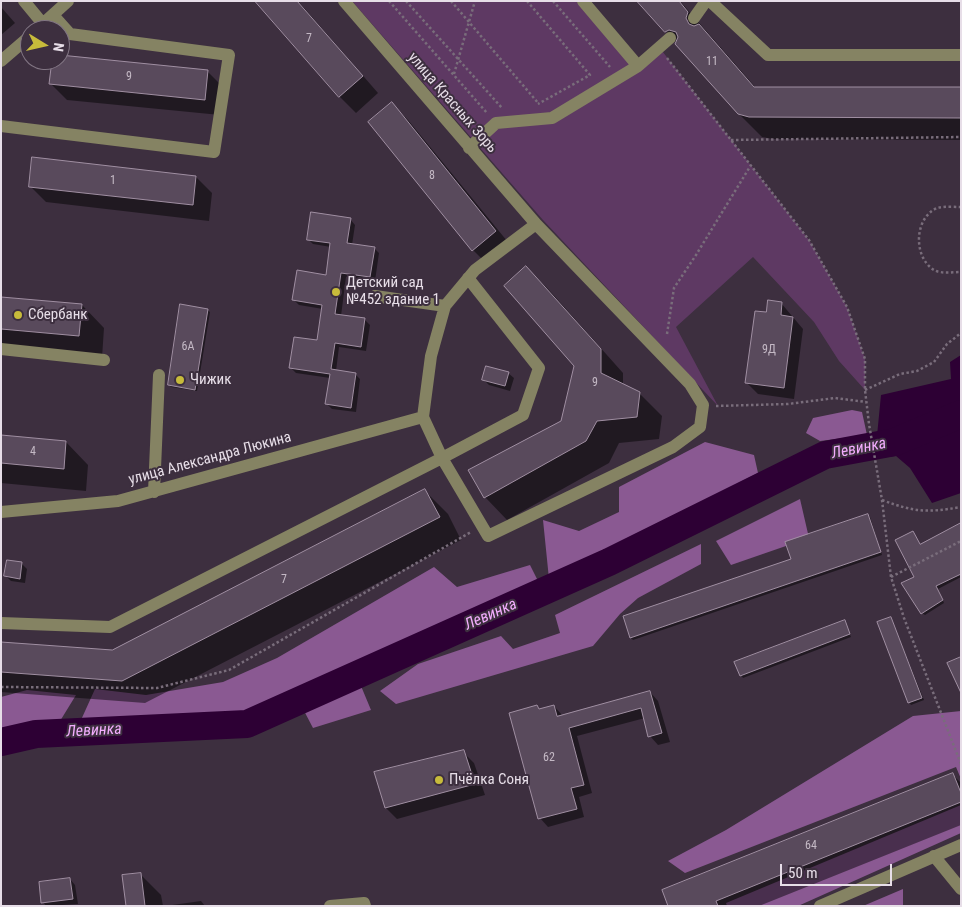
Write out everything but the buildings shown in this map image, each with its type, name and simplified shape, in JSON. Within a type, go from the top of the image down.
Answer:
[{"type":"street","points":[[24,1],[36,20]]},
{"type":"street","points":[[48,20],[68,1]]},
{"type":"street","name":"улица Красных Зорь","points":[[344,1],[536,224],[690,384],[703,405]]},
{"type":"street","points":[[583,1],[638,66]]},
{"type":"street","points":[[694,18],[706,1]]},
{"type":"street","points":[[710,1],[768,55],[961,55]]},
{"type":"street","points":[[1,126],[214,152],[229,55],[70,34],[53,15]]},
{"type":"street","points":[[469,148],[496,123],[552,118],[638,66],[670,38]]},
{"type":"street","points":[[1,62],[20,45]]},
{"type":"street","points":[[536,224],[475,270],[445,306],[431,356],[423,417],[442,458],[488,536],[673,447],[700,427],[703,405]]},
{"type":"street","points":[[1,623],[110,627],[523,415],[539,368],[468,278]]},
{"type":"street","points":[[375,296],[445,306]]},
{"type":"street","points":[[1,348],[104,360]]},
{"type":"street","points":[[154,492],[159,375]]},
{"type":"street","name":"улица Александра Люкина","points":[[1,512],[118,501],[423,417]]},
{"type":"street","points":[[820,906],[961,845]]},
{"type":"street","points":[[934,856],[961,889]]},
{"type":"street","points":[[330,906],[364,903],[365,906]]},
{"type":"path","points":[[389,1],[496,123]]},
{"type":"path","points":[[406,1],[504,111]]},
{"type":"path","points":[[451,1],[539,104]]},
{"type":"path","points":[[454,75],[475,1]]},
{"type":"path","points":[[527,1],[590,75],[534,106]]},
{"type":"path","points":[[553,1],[620,77]]},
{"type":"path","points":[[659,48],[809,240],[846,308],[865,358],[866,402],[882,500],[891,577],[904,618],[961,764]]},
{"type":"path","points":[[732,140],[961,137]]},
{"type":"path","points":[[667,334],[674,288],[752,165]]},
{"type":"path","points":[[961,207],[939,208],[930,212],[924,218],[918,241],[926,261],[934,271],[961,272]]},
{"type":"path","points":[[865,390],[900,374],[917,371],[934,362],[947,344],[961,333]]},
{"type":"path","points":[[703,405],[788,404],[835,398],[866,402]]},
{"type":"path","points":[[882,500],[906,510],[934,512],[961,507]]},
{"type":"path","points":[[1,687],[157,688],[229,670],[481,526]]},
{"type":"path","points":[[891,577],[961,541]]},
{"type":"shaded area","points":[[352,1],[583,1],[638,66],[659,47],[809,240],[847,307],[865,359],[865,390],[839,361],[814,322],[753,257],[676,327],[718,406],[543,220]]},
{"type":"shaded area","points":[[961,355],[961,493],[932,503],[910,468],[896,456],[879,458],[876,446],[881,395],[951,379],[950,362]]},
{"type":"shaded area","points":[[852,410],[862,412],[867,435],[820,441],[806,433],[813,418]]},
{"type":"shaded area","points":[[705,442],[754,455],[758,473],[587,562],[549,579],[543,520],[579,531],[619,512],[619,487]]},
{"type":"shaded area","points":[[800,499],[809,538],[731,565],[716,541]]},
{"type":"shaded area","points":[[701,544],[701,564],[638,598],[620,614],[593,646],[396,704],[380,691],[418,664],[501,636],[513,649],[560,633],[555,615]]},
{"type":"shaded area","points":[[530,565],[539,583],[246,718],[94,722],[81,720],[95,689],[146,695],[223,682],[277,658],[434,567],[457,587]]},
{"type":"shaded area","points":[[361,686],[371,710],[313,728],[302,707]]},
{"type":"shaded area","points":[[27,690],[76,695],[57,726],[1,735],[1,697]]},
{"type":"shaded area","points":[[961,711],[961,779],[956,767],[685,873],[668,861],[726,830],[913,716]]},
{"type":"shaded area","points":[[961,805],[961,833],[798,906],[727,906],[726,903]]},
{"type":"shaded area","points":[[903,889],[903,906],[863,906]]},
{"type":"waterway","name":"Левинка","points":[[1,742],[36,734],[247,724],[609,562],[825,455],[895,442],[961,414]]},
{"type":"place","name":"Детский сад №452 здание 1","points":[[336,292]]},
{"type":"place","name":"Сбербанк","points":[[18,315]]},
{"type":"place","name":"Чижик","points":[[180,380]]},
{"type":"place","name":"Пчёлка Соня","points":[[439,780]]}]
